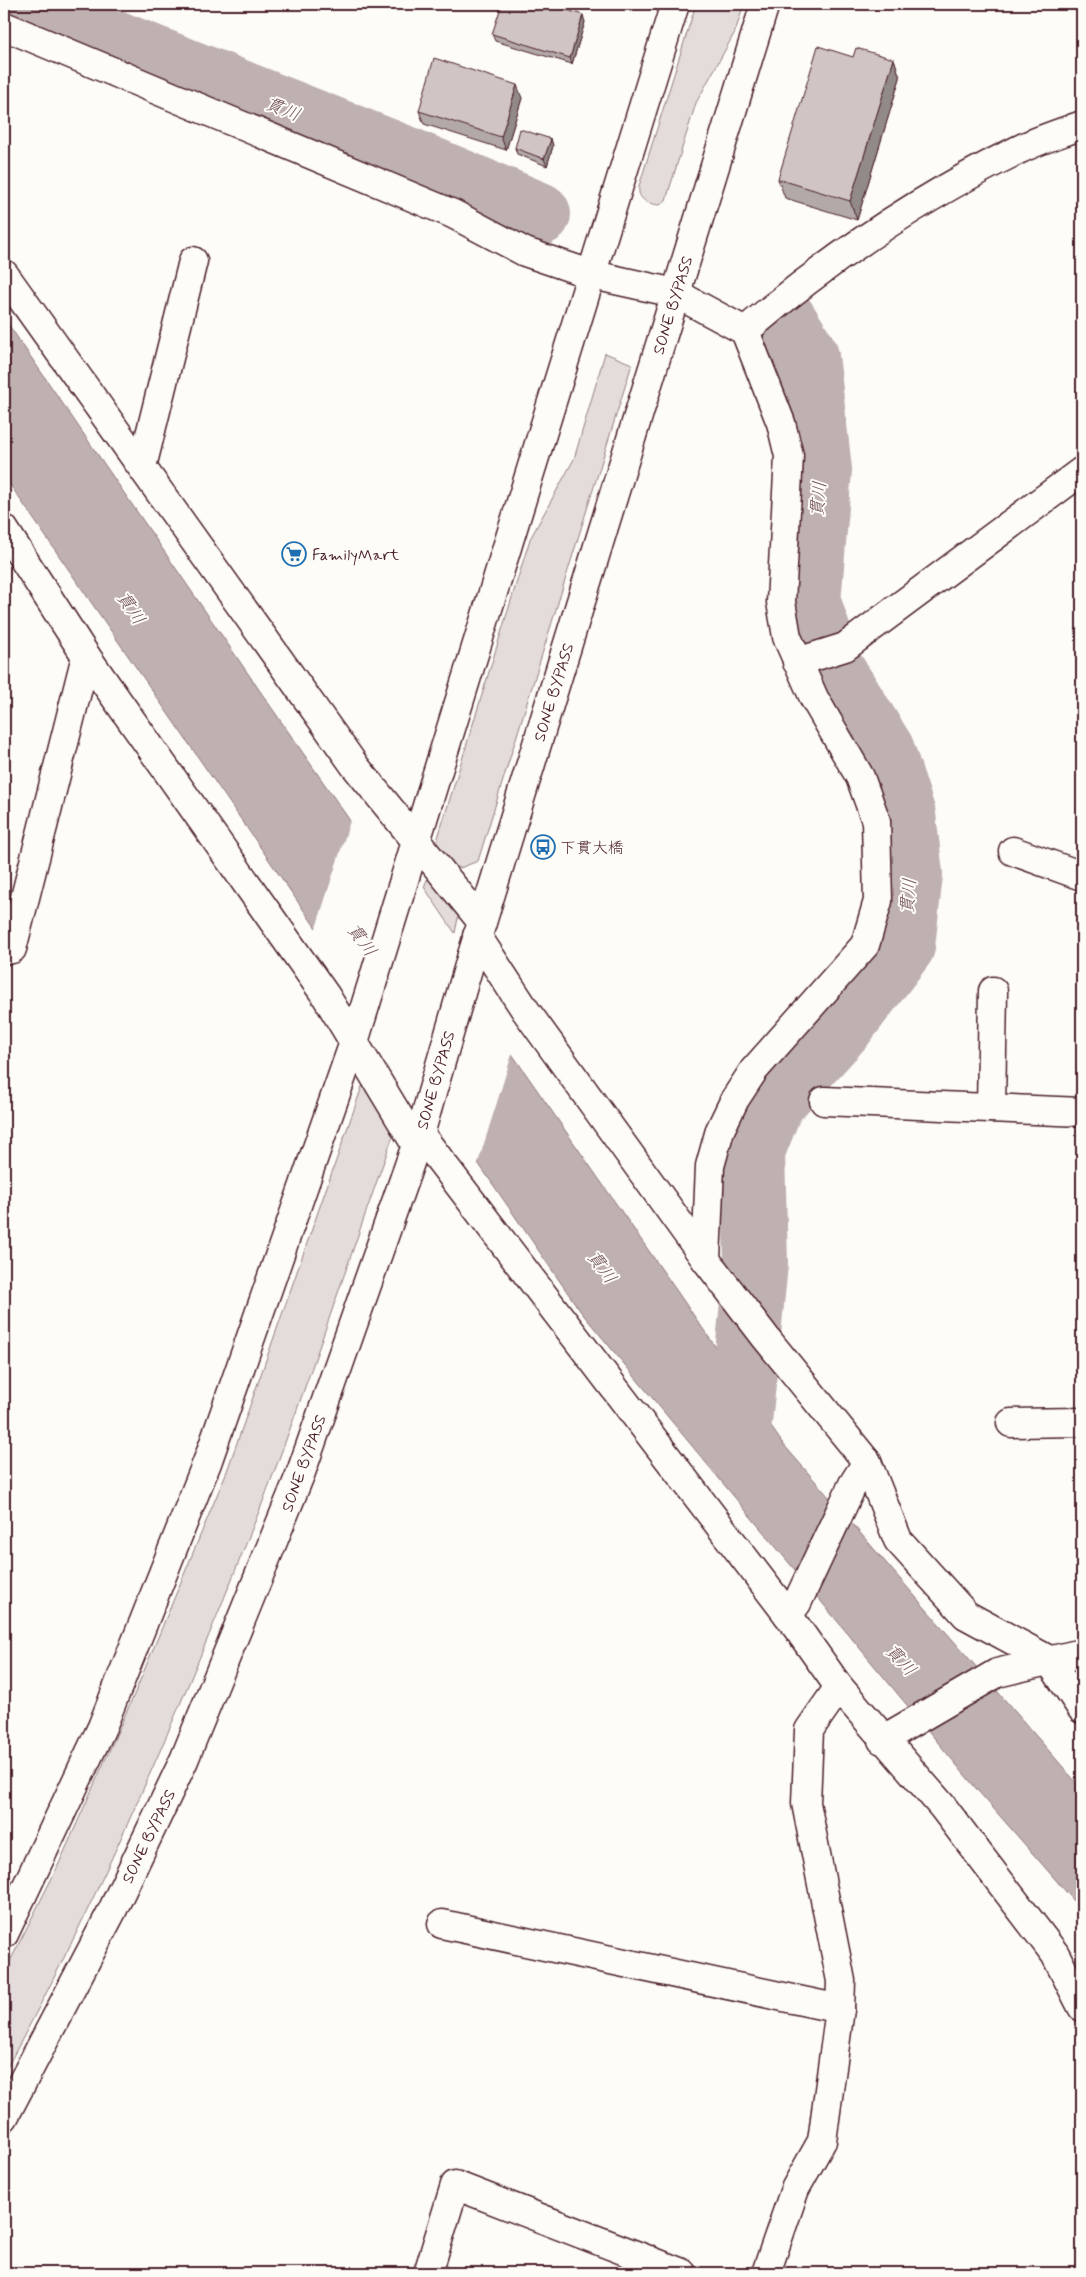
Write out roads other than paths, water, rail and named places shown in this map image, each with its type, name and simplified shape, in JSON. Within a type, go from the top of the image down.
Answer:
[{"type":"main road","points":[[8,1918],[102,1727],[208,1460],[357,1031],[593,275],[675,4]]},
{"type":"main road","name":"SONE BYPASS","points":[[4,2117],[112,1911],[184,1760],[300,1475],[421,1130],[477,938],[765,4]]},
{"type":"main road","points":[[4,26],[453,214],[525,252],[593,275],[675,293],[749,328],[787,440],[788,485],[781,602],[787,637],[802,660],[814,698],[860,777],[876,820],[878,901],[865,946],[754,1070],[735,1099],[720,1130],[710,1166],[706,1260]]},
{"type":"main road","points":[[749,328],[795,288],[915,205],[1019,149],[1082,125]]},
{"type":"main road","points":[[142,467],[193,261]]},
{"type":"main road","points":[[4,274],[355,766],[413,851],[477,938],[526,1010],[706,1260],[826,1411],[898,1540],[966,1615],[1049,1660],[1082,1709]]},
{"type":"main road","points":[[802,660],[845,647],[1082,471]]},
{"type":"main road","points":[[4,529],[86,656],[326,996],[357,1031],[421,1130],[792,1609],[839,1687],[892,1735],[942,1806],[1056,1954],[1082,2007]]},
{"type":"main road","points":[[4,950],[12,949],[86,656]]},
{"type":"main road","points":[[1013,851],[1082,876]]},
{"type":"main road","points":[[991,1108],[993,991]]},
{"type":"main road","points":[[824,1101],[1082,1112]]},
{"type":"main road","points":[[1011,1423],[1082,1422]]},
{"type":"main road","points":[[792,1609],[860,1473]]},
{"type":"main road","points":[[892,1735],[997,1673],[1082,1653]]},
{"type":"main road","points":[[766,2273],[795,2189],[822,2142],[840,2010],[841,1981],[806,1803],[809,1730],[839,1687]]},
{"type":"main road","points":[[442,1924],[840,2010]]},
{"type":"main road","points":[[428,2273],[455,2185],[682,2273]]},
{"type":"water","points":[[4,318],[262,694],[783,1444],[1082,1789],[1082,1910],[979,1792],[581,1312],[4,476]]},
{"type":"waterway","name":"貫川","points":[[27,4],[67,23],[403,157],[539,214]]},
{"type":"waterway","name":"貫川","points":[[737,1451],[756,1264],[753,1151],[772,1103],[843,1025],[903,946],[911,874],[904,815],[883,751],[829,664],[809,602],[820,470],[807,356],[784,319]]},
{"type":"place","name":"FamilyMart","points":[[294,554]]},
{"type":"place","name":"下貫大橋","points":[[543,847]]}]
